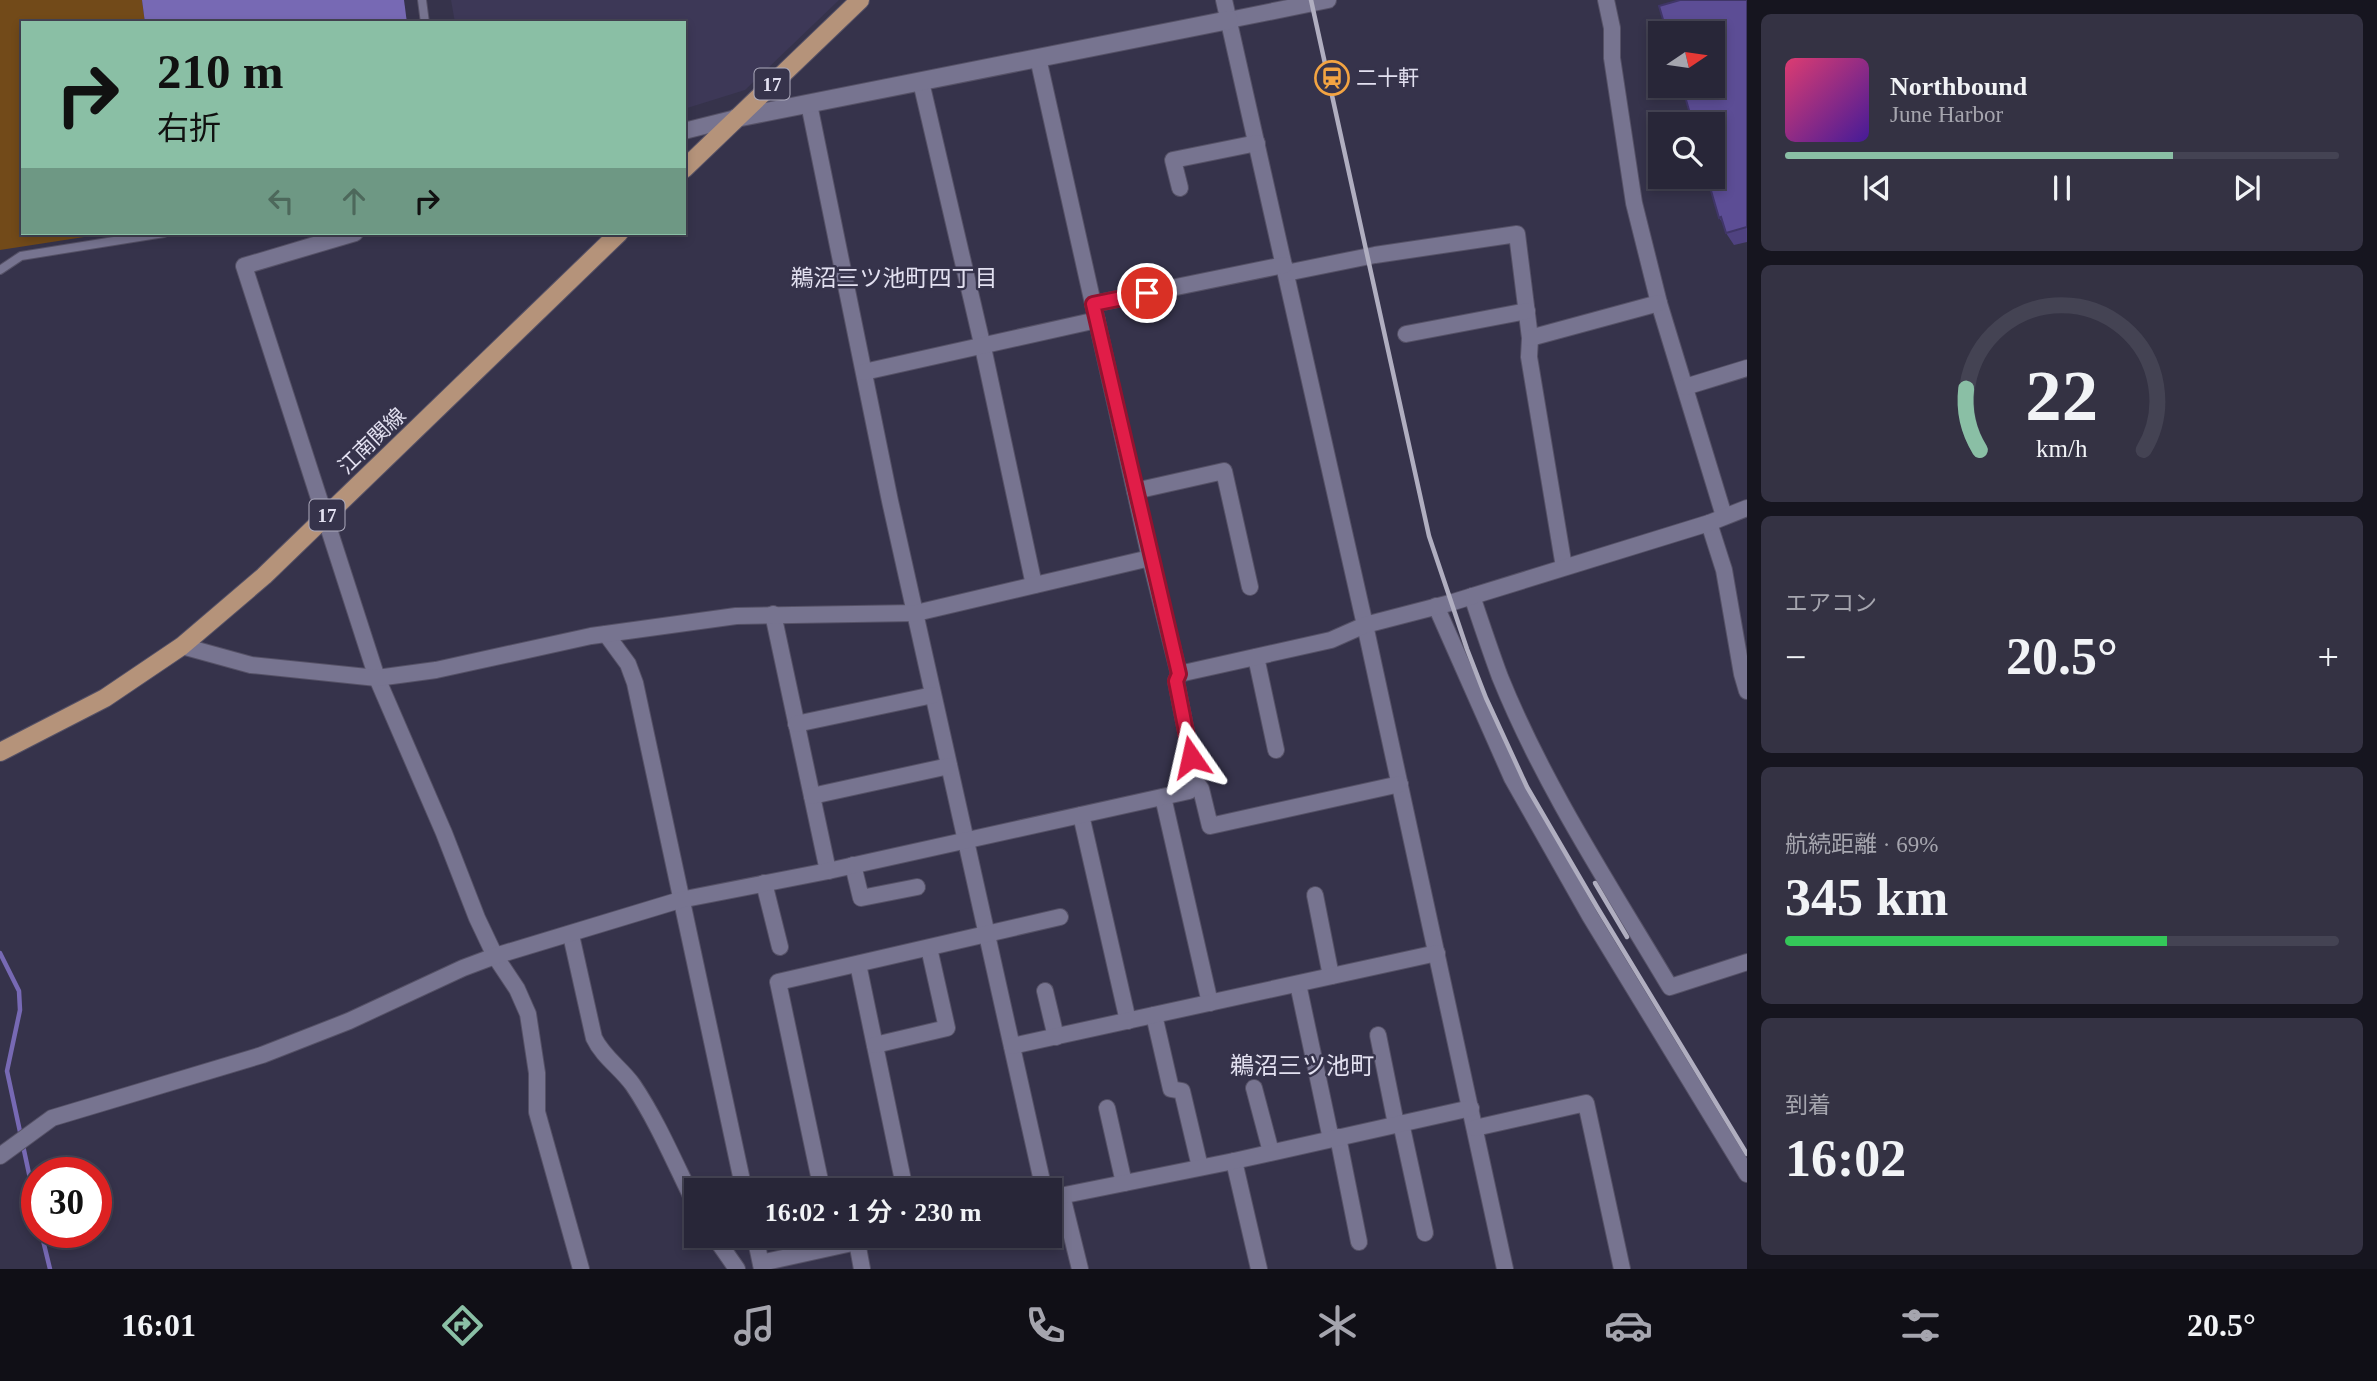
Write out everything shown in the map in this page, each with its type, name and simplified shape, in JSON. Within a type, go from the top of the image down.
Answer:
[{"type":"main road","name":"17","points":[[686,167],[860,0]]},
{"type":"main road","name":"江南関線","points":[[0,752],[104,698],[182,646],[264,576],[617,235]]},
{"type":"street","points":[[1224,0],[1365,625],[1505,1269]]},
{"type":"street","points":[[686,130],[736,118],[1328,0]]},
{"type":"street","points":[[1606,0],[1612,28],[1612,58],[1634,203],[1659,303],[1724,516]]},
{"type":"street","points":[[1038,58],[1150,558],[1179,674],[1176,681],[1196,782],[1201,789],[1210,826],[1400,785]]},
{"type":"street","points":[[921,82],[983,346],[1034,585]]},
{"type":"street","points":[[808,104],[933,695],[1041,1178]]},
{"type":"street","points":[[1180,188],[1173,160],[1257,143]]},
{"type":"street","points":[[864,372],[983,346],[1095,312],[1285,269],[1517,234],[1530,338],[1529,356],[1564,567]]},
{"type":"street","points":[[348,235],[244,266],[376,678],[495,956],[517,989],[528,1014],[537,1073],[537,1112],[581,1269]]},
{"type":"street","points":[[1530,338],[1659,303]]},
{"type":"street","points":[[1406,334],[1527,311]]},
{"type":"street","points":[[1685,387],[1747,368]]},
{"type":"street","points":[[1135,491],[1224,471],[1250,587]]},
{"type":"street","points":[[1179,674],[1331,640],[1365,625],[1472,596],[1709,523],[1747,508]]},
{"type":"street","points":[[1709,523],[1724,570],[1747,691]]},
{"type":"street","points":[[182,646],[251,665],[376,678],[436,670],[591,636],[736,617],[773,614],[916,613],[1150,558]]},
{"type":"street","points":[[1472,596],[1500,677],[1531,744],[1575,827],[1670,987],[1747,962]]},
{"type":"street","points":[[1436,606],[1512,778],[1590,916],[1747,1174]]},
{"type":"street","points":[[773,614],[828,871]]},
{"type":"street","points":[[607,634],[628,664],[635,683],[741,1178]]},
{"type":"street","points":[[1256,657],[1276,750]]},
{"type":"street","points":[[796,724],[933,695]]},
{"type":"street","points":[[812,796],[949,766]]},
{"type":"street","points":[[0,1156],[52,1118],[262,1055],[495,956],[680,900],[828,871],[1163,797],[1189,791],[1196,782]]},
{"type":"street","points":[[1163,797],[1210,1003]]},
{"type":"street","points":[[1081,815],[1128,1021]]},
{"type":"street","points":[[853,865],[861,898],[917,887]]},
{"type":"street","points":[[764,883],[780,947]]},
{"type":"street","points":[[1315,895],[1331,976]]},
{"type":"street","points":[[819,1178],[778,982],[1060,917]]},
{"type":"street","points":[[571,935],[594,1038],[600,1049],[631,1083],[649,1112],[684,1182]]},
{"type":"street","points":[[875,1045],[947,1028],[929,948]]},
{"type":"street","points":[[1012,1046],[1437,953]]},
{"type":"street","points":[[858,964],[903,1178]]},
{"type":"street","points":[[1298,984],[1359,1242]]},
{"type":"street","points":[[1045,991],[1056,1037]]},
{"type":"street","points":[[1154,1015],[1171,1089],[1182,1091],[1200,1167]]},
{"type":"street","points":[[1378,1035],[1425,1233]]},
{"type":"street","points":[[1254,1088],[1271,1153]]},
{"type":"street","points":[[1475,1128],[1586,1102],[1622,1269]]},
{"type":"street","points":[[1107,1108],[1124,1183]]},
{"type":"street","points":[[1062,1196],[1471,1108]]},
{"type":"street","points":[[1234,1160],[1259,1269]]},
{"type":"street","points":[[1062,1215],[1080,1269]]},
{"type":"street","points":[[722,1248],[737,1269]]},
{"type":"street","points":[[757,1248],[761,1266],[813,1248]]},
{"type":"street","points":[[857,1248],[862,1269]]},
{"type":"lane","points":[[422,0],[425,21]]},
{"type":"lane","points":[[0,270],[21,256],[152,235]]},
{"type":"shaded area","points":[[0,0],[142,0],[145,21],[21,21],[21,235],[97,235],[0,250]]},
{"type":"shaded area","points":[[142,0],[404,0],[407,21],[145,21]]},
{"type":"shaded area","points":[[451,0],[839,0],[745,90],[686,108],[686,21],[455,21]]},
{"type":"building","points":[[1680,0],[1747,0],[1747,227],[1726,233],[1711,189],[1725,189],[1725,112],[1690,112],[1685,98],[1726,98],[1726,21],[1663,21],[1659,6]]},
{"type":"waterway","points":[[0,953],[19,991],[20,1010],[7,1071],[25,1157]]},
{"type":"waterway","points":[[45,1248],[50,1269]]},
{"type":"railway","points":[[1311,0],[1429,536],[1467,649],[1486,698],[1527,787],[1747,1154]]},
{"type":"railway","points":[[1595,883],[1627,937]]},
{"type":"place","name":"二十軒","points":[[1332,78]]},
{"type":"district","name":"鵜沼三ツ池町四丁目","points":[[894,278]]},
{"type":"district","name":"鵜沼三ツ池町","points":[[1302,1066]]},
{"type":"route","points":[[1147,293],[1093,304],[1179,674],[1176,681],[1191,757]]}]
